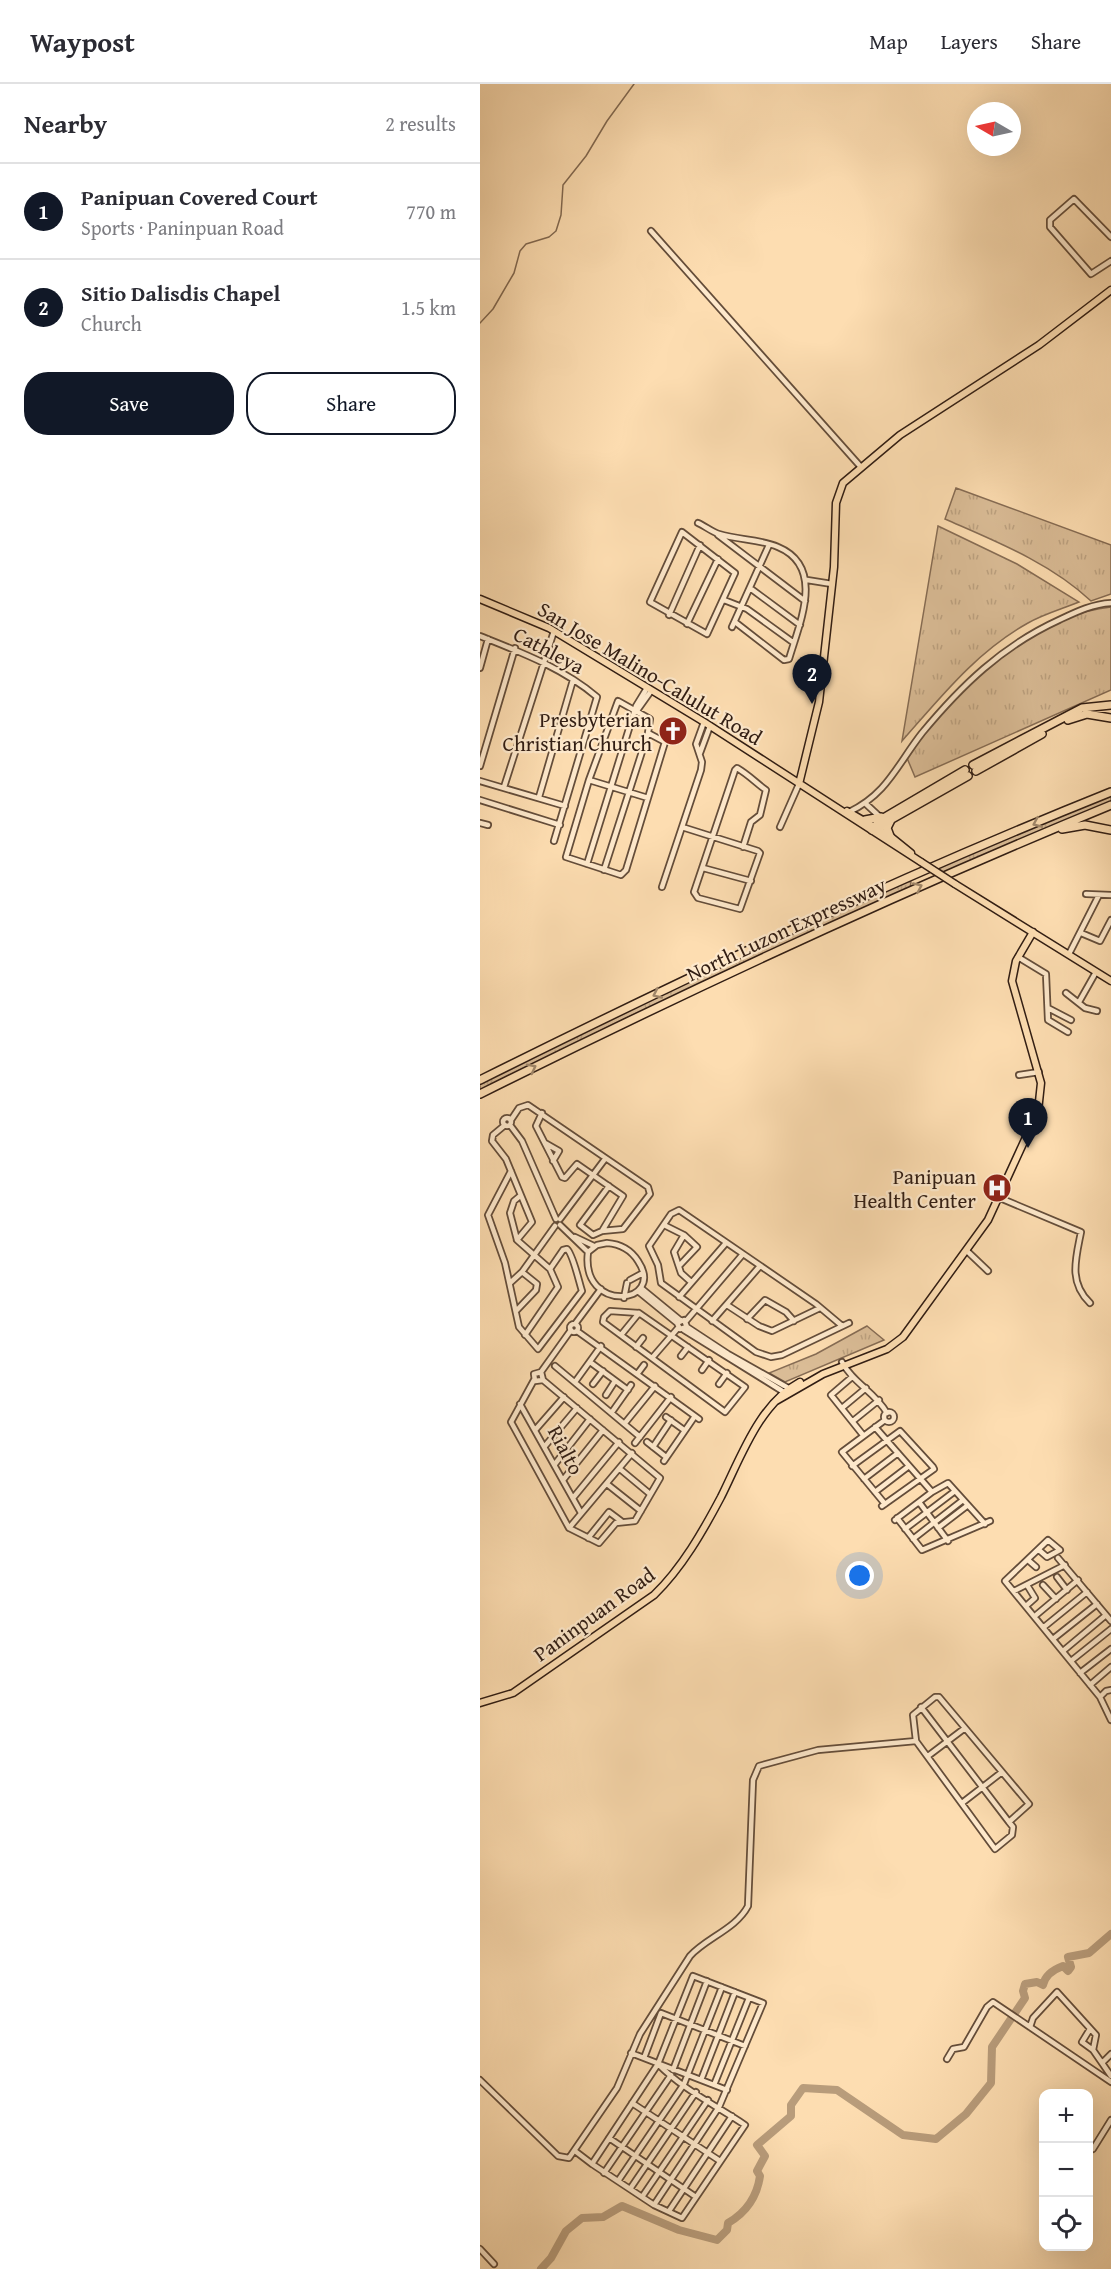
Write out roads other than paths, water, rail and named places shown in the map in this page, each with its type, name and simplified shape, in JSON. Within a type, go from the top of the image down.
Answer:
[{"type":"highway","points":[[1092,708],[975,768],[1078,711],[1091,706],[1111,707]]},
{"type":"highway","points":[[1078,711],[1111,707]]},
{"type":"highway","points":[[1068,720],[1089,713],[1111,718]]},
{"type":"highway","points":[[875,829],[890,817],[967,773]]},
{"type":"highway","name":"North Luzon Expressway","points":[[480,1080],[626,1008],[881,890],[1111,790]]},
{"type":"highway","name":"North Luzon Expressway","points":[[480,1094],[702,986],[923,885],[1111,805]]},
{"type":"highway","points":[[865,820],[890,817]]},
{"type":"highway","points":[[890,817],[887,828],[890,836]]},
{"type":"highway","points":[[1045,832],[1085,825],[1111,830]]},
{"type":"main road","points":[[799,784],[817,717],[832,584],[837,497],[843,483],[860,466],[922,420],[1039,345],[1111,290]]},
{"type":"main road","name":"San Jose Malino-Calulut Road","points":[[480,599],[554,631],[707,724],[848,814]]},
{"type":"main road","points":[[848,814],[865,820],[921,862],[1111,981]]},
{"type":"main road","points":[[848,814],[890,836],[921,862]]},
{"type":"main road","name":"Paninpuan Road","points":[[480,1703],[513,1693],[654,1595],[666,1583],[719,1500],[754,1430],[776,1401],[788,1391],[843,1364],[887,1349],[903,1337],[967,1251],[1000,1198],[1038,1111],[1042,1090],[1039,1072],[1014,990],[1013,972],[1018,957],[1033,932]]},
{"type":"street","points":[[1111,237],[1074,199],[1050,220],[1050,226],[1091,274],[1111,262]]},
{"type":"street","points":[[651,231],[860,466]]},
{"type":"street","points":[[698,523],[717,534],[805,601]]},
{"type":"street","points":[[682,532],[718,559],[735,573],[707,634],[669,615],[650,602],[682,532]]},
{"type":"street","points":[[717,534],[779,547],[798,564],[807,580],[800,625],[787,661],[734,625],[761,568],[769,545]]},
{"type":"street","points":[[669,615],[700,545]]},
{"type":"street","points":[[687,624],[718,559]]},
{"type":"street","points":[[807,580],[832,584]]},
{"type":"street","points":[[750,588],[800,625]]},
{"type":"street","points":[[724,600],[742,607],[794,643]]},
{"type":"street","points":[[848,814],[866,804],[890,780],[923,733],[954,695],[984,668],[1014,644],[1048,625],[1084,609],[1111,603]]},
{"type":"street","points":[[504,787],[554,631]]},
{"type":"street","name":"Cathleya","points":[[480,636],[515,648],[596,695],[598,699],[565,806]]},
{"type":"street","points":[[480,668],[488,639]]},
{"type":"street","points":[[480,766],[515,648]]},
{"type":"street","points":[[539,797],[573,680]]},
{"type":"street","points":[[587,864],[636,712],[649,689]]},
{"type":"street","points":[[604,870],[651,721],[620,702],[616,702],[566,857],[587,864],[604,870],[619,875],[624,873],[665,742],[648,733]]},
{"type":"street","points":[[662,887],[701,770],[700,753],[696,744],[699,734],[707,724]]},
{"type":"street","points":[[700,753],[706,736],[707,724]]},
{"type":"street","points":[[699,734],[706,736]]},
{"type":"street","points":[[682,827],[713,838],[743,847],[761,854],[741,908],[696,897],[694,892],[702,868],[713,838],[737,768],[753,777],[758,785],[766,790],[760,815],[751,822],[743,847]]},
{"type":"street","points":[[589,780],[648,798]]},
{"type":"street","points":[[480,781],[565,806],[554,841]]},
{"type":"street","points":[[780,827],[799,784]]},
{"type":"street","points":[[480,800],[560,825]]},
{"type":"street","points":[[866,804],[880,818]]},
{"type":"street","points":[[480,823],[488,825]]},
{"type":"street","points":[[702,868],[751,881]]},
{"type":"street","points":[[1086,894],[1111,895]]},
{"type":"street","points":[[1069,954],[1099,895]]},
{"type":"street","points":[[1081,933],[1100,941],[1111,921]]},
{"type":"street","points":[[1018,957],[1039,967],[1046,974],[1049,1022],[1068,1032]]},
{"type":"street","points":[[1079,1002],[1096,972]]},
{"type":"street","points":[[1066,993],[1088,1010],[1097,1011]]},
{"type":"street","points":[[1048,1008],[1071,1020]]},
{"type":"street","points":[[1019,1075],[1039,1072]]},
{"type":"street","points":[[517,1240],[532,1222],[505,1156],[492,1139],[525,1105],[542,1113],[605,1159],[645,1184],[651,1191],[623,1229],[602,1231],[593,1235]]},
{"type":"street","points":[[542,1113],[536,1126],[563,1178],[577,1164],[624,1197],[602,1231]]},
{"type":"street","points":[[499,1114],[522,1141],[558,1222],[588,1252]]},
{"type":"street","points":[[545,1143],[559,1151],[554,1161]]},
{"type":"street","points":[[510,1283],[534,1257],[605,1159]]},
{"type":"street","points":[[511,1171],[488,1213],[510,1283],[519,1327],[536,1348],[541,1348],[582,1291],[574,1271],[572,1255],[567,1249],[563,1250],[550,1269]]},
{"type":"street","points":[[593,1235],[580,1225],[609,1186]]},
{"type":"street","points":[[520,1196],[514,1202],[510,1213],[517,1240],[550,1269],[558,1289],[525,1335]]},
{"type":"street","points":[[1000,1198],[1081,1232],[1075,1255],[1076,1277],[1081,1294],[1090,1303]]},
{"type":"street","points":[[841,1325],[679,1210],[673,1211],[649,1249],[658,1265],[661,1284],[756,1352],[771,1357],[782,1355],[849,1323]]},
{"type":"street","points":[[664,1225],[684,1235],[697,1248],[679,1266]]},
{"type":"street","points":[[593,1235],[592,1246],[588,1252],[588,1271],[601,1289],[624,1298],[640,1290]]},
{"type":"street","points":[[684,1235],[675,1248],[681,1273],[691,1282]]},
{"type":"street","points":[[573,1236],[592,1246],[607,1243],[625,1248],[635,1256],[643,1273],[640,1290]]},
{"type":"street","points":[[679,1297],[726,1243]]},
{"type":"street","points":[[967,1251],[988,1271]]},
{"type":"street","points":[[652,1358],[743,1254]]},
{"type":"street","points":[[712,1321],[760,1266]]},
{"type":"street","points":[[516,1311],[537,1287],[522,1272]]},
{"type":"street","points":[[624,1298],[629,1282],[643,1273]]},
{"type":"street","points":[[541,1372],[543,1380],[660,1478],[635,1521],[616,1523],[599,1543],[569,1528],[511,1422],[534,1380],[535,1373],[541,1372],[571,1330],[571,1325],[575,1324],[601,1289]]},
{"type":"street","points":[[640,1290],[681,1326],[788,1391]]},
{"type":"street","points":[[747,1319],[761,1303],[767,1300],[786,1312],[794,1321]]},
{"type":"street","points":[[727,1305],[747,1319],[772,1330],[820,1308]]},
{"type":"street","points":[[610,1311],[639,1313],[746,1387],[725,1412],[621,1335],[603,1322],[606,1314],[610,1311]]},
{"type":"street","points":[[621,1335],[639,1313]]},
{"type":"street","points":[[575,1324],[577,1331]]},
{"type":"street","points":[[571,1330],[577,1331],[601,1346],[697,1418],[684,1430],[665,1459],[647,1442]]},
{"type":"street","points":[[636,1347],[643,1338]]},
{"type":"street","points":[[575,1382],[601,1346]]},
{"type":"street","points":[[681,1356],[688,1347]]},
{"type":"street","points":[[702,1370],[709,1360]]},
{"type":"street","points":[[590,1362],[615,1381],[629,1388],[612,1412]]},
{"type":"street","points":[[843,1364],[852,1377],[879,1400],[887,1413],[885,1420]]},
{"type":"street","points":[[638,1373],[644,1365]]},
{"type":"street","points":[[555,1366],[640,1437]]},
{"type":"street","points":[[593,1384],[603,1371]]},
{"type":"street","points":[[719,1384],[727,1373]]},
{"type":"street","points":[[852,1377],[831,1394],[863,1435]]},
{"type":"street","points":[[534,1380],[538,1382],[543,1380]]},
{"type":"street","points":[[606,1395],[615,1381]]},
{"type":"street","points":[[625,1423],[655,1386]]},
{"type":"street","points":[[842,1408],[866,1389]]},
{"type":"street","points":[[536,1430],[564,1397]]},
{"type":"street","points":[[635,1443],[670,1397]]},
{"type":"street","points":[[853,1421],[879,1400]]},
{"type":"street","name":"Rialto","points":[[520,1404],[581,1513]]},
{"type":"street","points":[[545,1446],[577,1408]]},
{"type":"street","points":[[852,1466],[902,1431],[934,1468],[884,1505],[875,1492],[852,1466],[842,1452],[874,1427],[885,1420],[888,1422],[893,1419],[893,1414],[887,1413]]},
{"type":"street","points":[[652,1447],[668,1418],[684,1430]]},
{"type":"street","points":[[555,1464],[590,1419]]},
{"type":"street","points":[[874,1427],[932,1492]]},
{"type":"street","points":[[563,1480],[603,1430]]},
{"type":"street","points":[[573,1498],[619,1442]]},
{"type":"street","points":[[569,1528],[632,1453]]},
{"type":"street","points":[[864,1479],[898,1453]]},
{"type":"street","points":[[875,1492],[909,1466]]},
{"type":"street","points":[[620,1469],[650,1494]]},
{"type":"street","points":[[947,1482],[988,1522],[920,1551],[896,1519],[932,1492],[947,1482]]},
{"type":"street","points":[[607,1484],[641,1511]]},
{"type":"street","points":[[905,1529],[955,1491]]},
{"type":"street","points":[[913,1539],[963,1500]]},
{"type":"street","points":[[919,1502],[948,1541]]},
{"type":"street","points":[[938,1528],[968,1505]]},
{"type":"street","points":[[588,1538],[609,1512],[621,1521]]},
{"type":"street","points":[[1005,1581],[1039,1550],[1046,1538],[1060,1550]]},
{"type":"street","points":[[1039,1550],[1047,1557],[1066,1547]]},
{"type":"street","points":[[1058,1558],[1111,1621]]},
{"type":"street","points":[[1028,1560],[1036,1567]]},
{"type":"street","points":[[1014,1591],[1065,1565]]},
{"type":"street","points":[[1016,1570],[1023,1575]]},
{"type":"street","points":[[1000,1576],[1090,1684],[1100,1697],[1111,1720]]},
{"type":"street","points":[[1057,1577],[1067,1590]]},
{"type":"street","points":[[1035,1616],[1078,1580]]},
{"type":"street","points":[[1043,1585],[1056,1599]]},
{"type":"street","points":[[1026,1606],[1035,1598],[1027,1586]]},
{"type":"street","points":[[1044,1627],[1087,1592]]},
{"type":"street","points":[[1053,1639],[1097,1604]]},
{"type":"street","points":[[1063,1651],[1106,1615]]},
{"type":"street","points":[[1071,1662],[1111,1629]]},
{"type":"street","points":[[1080,1673],[1111,1649]]},
{"type":"street","points":[[1090,1684],[1111,1667]]},
{"type":"street","points":[[1100,1697],[1106,1691],[1111,1690]]},
{"type":"street","points":[[921,1707],[947,1742],[1009,1822],[1013,1827],[1012,1835],[995,1849],[916,1741],[913,1715],[921,1707],[935,1697],[939,1697],[1029,1804],[1009,1822]]},
{"type":"street","points":[[928,1756],[965,1728]]},
{"type":"street","points":[[480,2080],[558,2156],[570,2158],[617,2088],[631,2053],[651,2016],[690,1956],[699,1946],[738,1919],[748,1906],[753,1780],[759,1766],[818,1750],[916,1741]]},
{"type":"street","points":[[962,1803],[1002,1772]]},
{"type":"street","points":[[592,2164],[658,2064],[693,1976],[763,2003],[719,2107],[654,2205]]},
{"type":"street","points":[[604,2173],[672,2072],[707,1981]]},
{"type":"street","points":[[618,2181],[684,2084],[722,1987]]},
{"type":"street","points":[[701,2080],[735,1992]]},
{"type":"street","points":[[1030,2027],[1033,2018],[1057,1992],[1097,2037],[1093,2050]]},
{"type":"street","points":[[714,2085],[749,1998]]},
{"type":"street","points":[[947,2059],[953,2049],[964,2047],[990,2004],[998,2004],[1111,2082]]},
{"type":"street","points":[[644,2058],[661,2013],[745,2046]]},
{"type":"street","points":[[1090,2029],[1082,2042],[1093,2050],[1111,2076]]},
{"type":"street","points":[[575,2151],[654,2205],[682,2218],[745,2125],[684,2084],[672,2072],[631,2053]]},
{"type":"street","points":[[1102,2063],[1111,2054]]},
{"type":"street","points":[[672,2072],[687,2075],[727,2090]]},
{"type":"street","points":[[630,2189],[696,2092]]},
{"type":"street","points":[[642,2196],[708,2100]]},
{"type":"street","points":[[632,2103],[720,2161]]},
{"type":"street","points":[[669,2211],[732,2116]]},
{"type":"street","points":[[1094,2149],[1111,2120]]},
{"type":"street","points":[[609,2138],[696,2197]]},
{"type":"street","points":[[480,2249],[494,2264]]},
{"type":"waterway","points":[[480,323],[493,309],[514,273],[520,251],[526,244],[549,237],[556,231],[561,215],[563,185],[586,156],[607,121],[634,84]]},
{"type":"waterway","points":[[541,2269],[551,2258],[566,2231],[582,2218],[603,2217],[622,2206],[679,2230],[717,2240],[727,2230],[728,2223],[746,2209],[756,2191],[760,2176],[757,2171],[765,2156],[757,2145],[791,2116],[791,2105],[803,2088],[837,2090],[903,2135],[936,2139],[966,2114],[991,2083],[992,2047],[1025,1998],[1023,1991],[1025,1984],[1037,1982],[1043,1985],[1048,1975],[1063,1966],[1068,1971],[1071,1967],[1068,1957],[1089,1953],[1111,1934]]},
{"type":"place","name":"Sitio Dalisdis Chapel","points":[[812,704]]},
{"type":"place","name":"Presbyterian Christian Church","points":[[673,731]]},
{"type":"place","name":"Panipuan Covered Court","points":[[1028,1148]]},
{"type":"place","name":"Panipuan Health Center","points":[[997,1188]]}]
